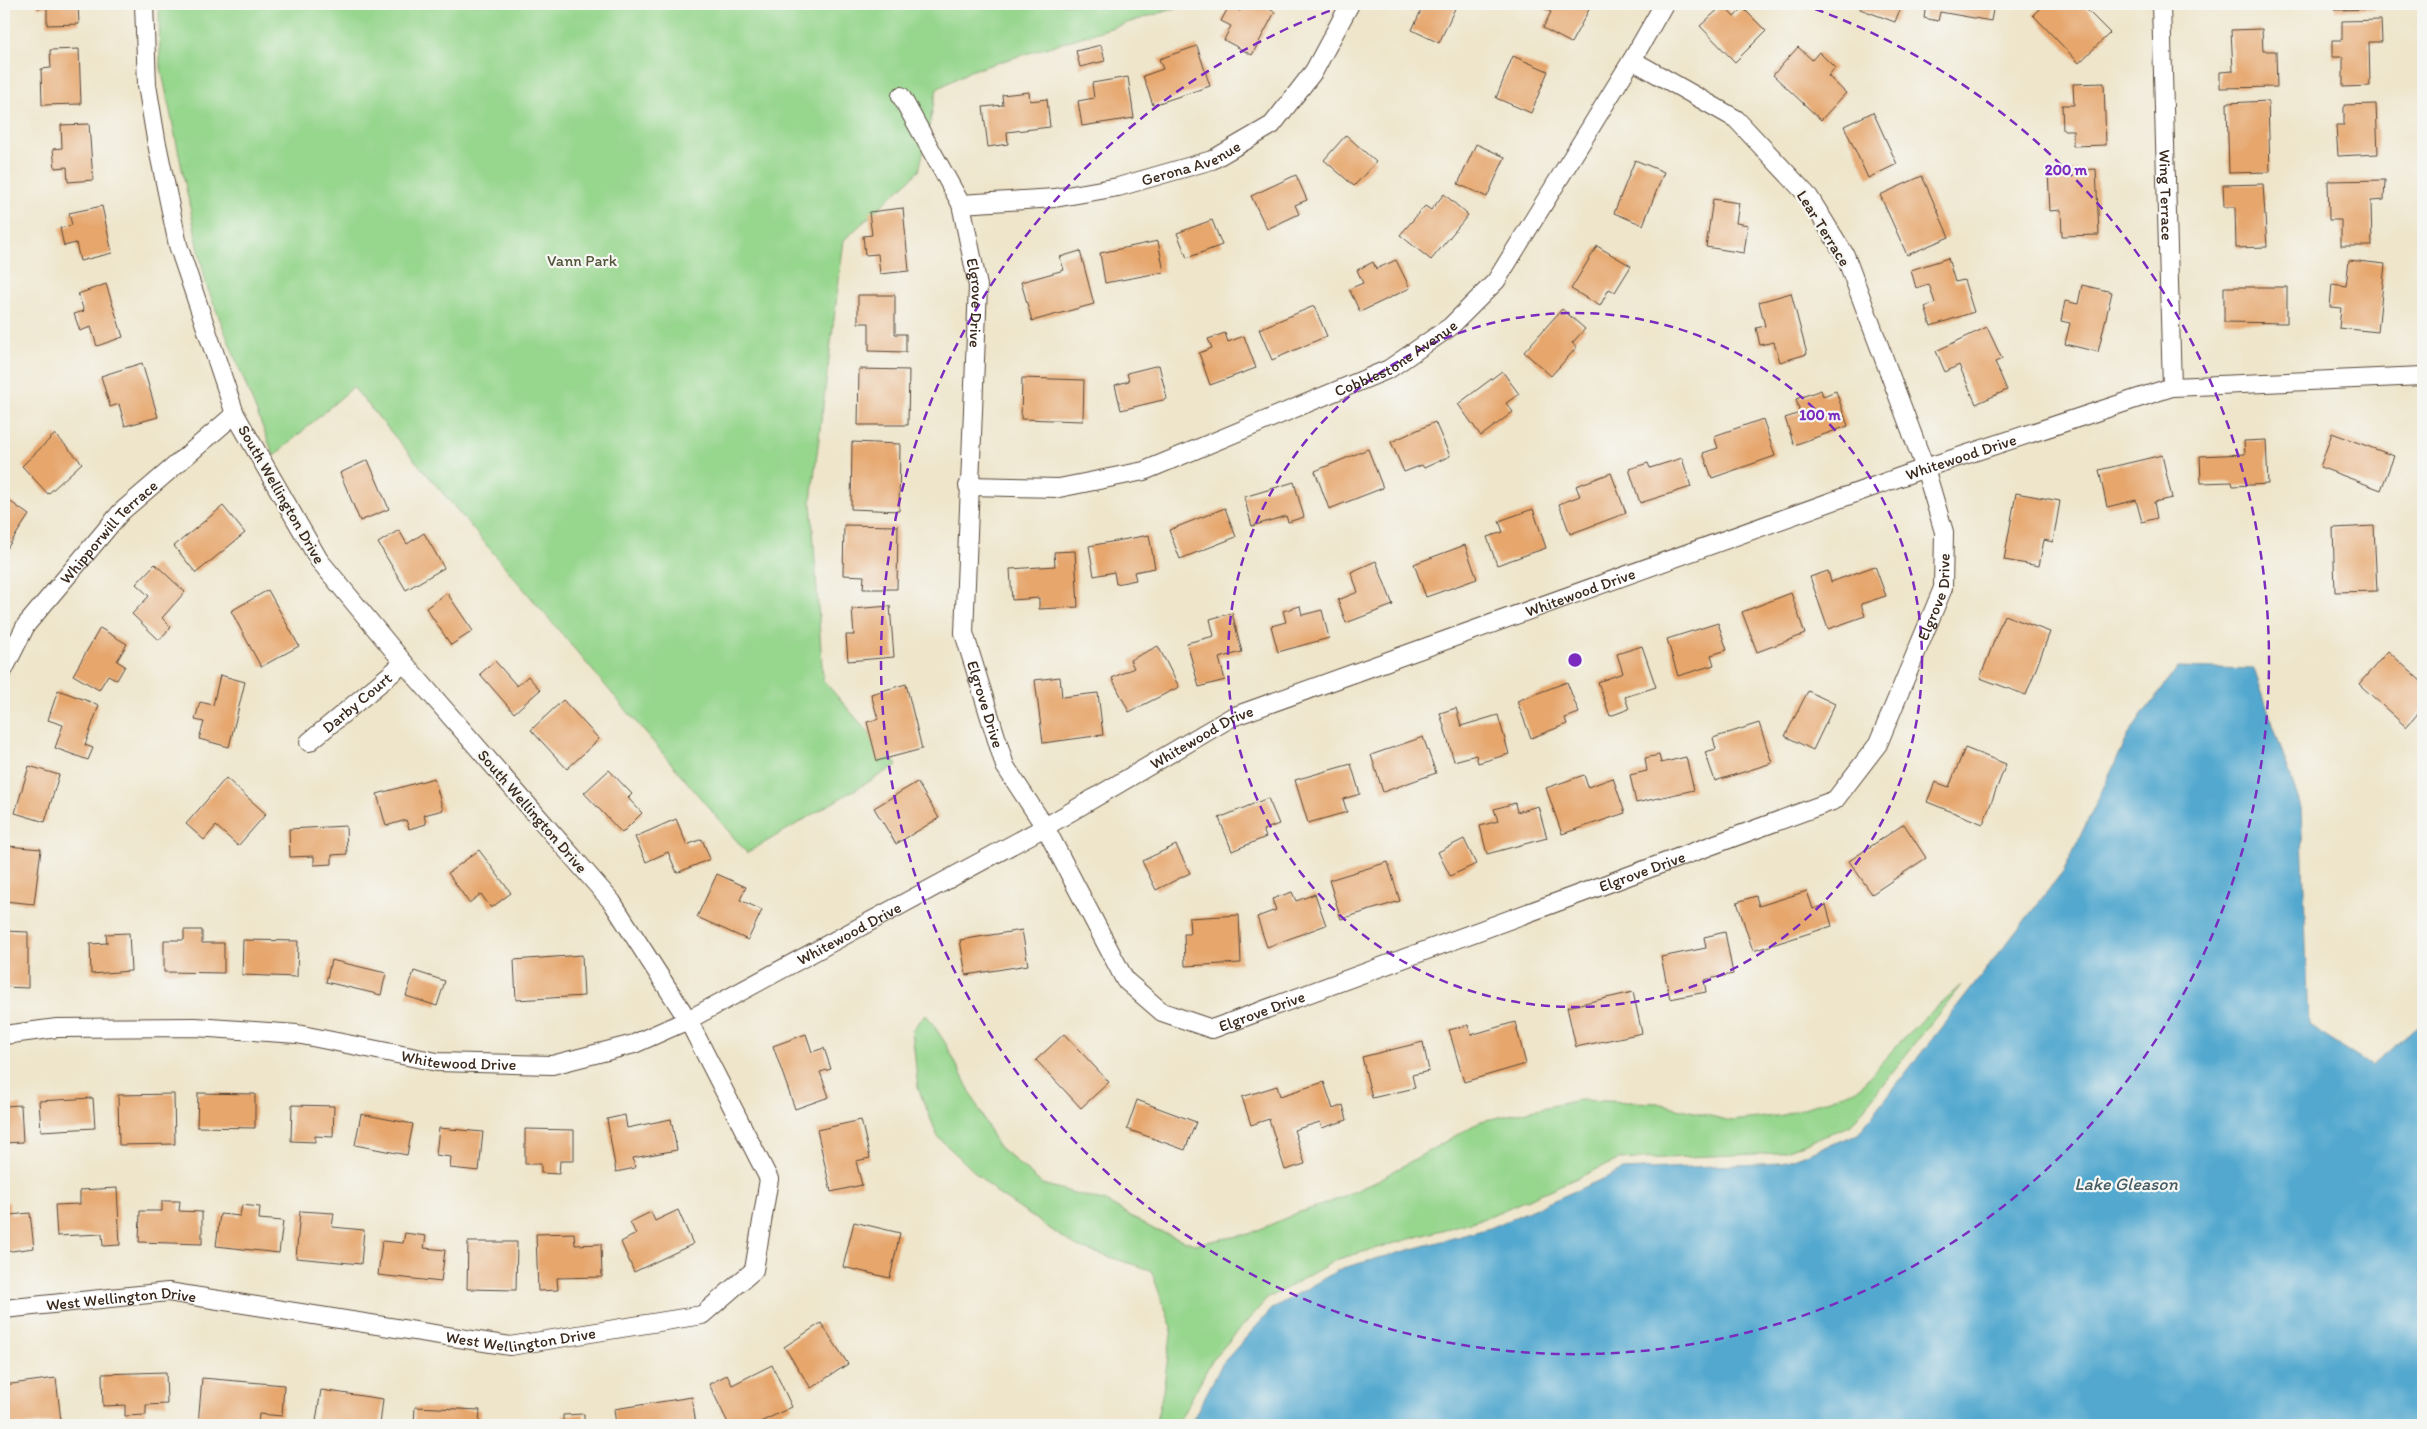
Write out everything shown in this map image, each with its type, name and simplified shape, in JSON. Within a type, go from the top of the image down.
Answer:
[{"type":"street","name":"South Wellington Drive","points":[[144,4],[147,85],[178,245],[235,414],[319,560],[404,663],[612,902],[688,1020]]},
{"type":"street","name":"Gerona Avenue","points":[[961,204],[1055,198],[1118,187],[1212,160],[1272,125],[1314,71],[1350,4]]},
{"type":"street","name":"Cobblestone Avenue","points":[[968,486],[1059,488],[1144,471],[1388,369],[1450,327],[1496,281],[1632,60],[1664,4]]},
{"type":"street","name":"Wing Terrace","points":[[2161,4],[2172,387]]},
{"type":"street","name":"Lear Terrace","points":[[1632,60],[1736,118],[1809,197],[1845,255],[1925,468]]},
{"type":"street","name":"Elgrove Drive","points":[[901,96],[961,204],[978,286],[968,486],[964,633],[1005,766],[1045,827],[1125,980],[1162,1012],[1212,1029],[1835,800],[1878,744],[1943,588],[1944,532],[1925,468]]},
{"type":"street","name":"Whitewood Drive","points":[[4,1035],[57,1028],[195,1026],[297,1034],[437,1062],[552,1065],[634,1044],[688,1020],[1045,827],[1232,717],[1925,468],[2172,387],[2423,376]]},
{"type":"street","name":"Whipporwill Terrace","points":[[4,669],[26,625],[121,512],[235,414]]},
{"type":"street","name":"Darby Court","points":[[309,742],[404,663]]},
{"type":"street","name":"West Wellington Drive","points":[[4,1309],[168,1292],[510,1346],[702,1314],[754,1270],[769,1179],[688,1020]]},
{"type":"green space","name":"Vann Park","points":[[159,4],[1179,4],[1176,8],[970,71],[937,89],[919,171],[844,240],[811,501],[823,680],[897,765],[747,853],[353,387],[274,456],[206,284],[160,63]]},
{"type":"green space","points":[[1961,985],[1850,1126],[1780,1153],[1618,1160],[1485,1218],[1338,1259],[1267,1299],[1212,1360],[1177,1425],[1155,1425],[1163,1392],[1172,1328],[1151,1270],[1077,1247],[998,1194],[938,1137],[918,1088],[912,1030],[926,1014],[946,1044],[997,1145],[1042,1184],[1106,1202],[1155,1230],[1195,1244],[1249,1234],[1297,1213],[1331,1202],[1375,1182],[1481,1121],[1579,1100],[1657,1103],[1731,1121],[1784,1115],[1858,1089],[1906,1035]]},
{"type":"water","name":"Lake Gleason","points":[[2178,667],[2254,669],[2301,807],[2309,1026],[2371,1066],[2423,1022],[2423,1425],[1190,1425],[1222,1364],[1273,1308],[1342,1268],[1490,1228],[1623,1170],[1782,1163],[1858,1134],[2064,870],[2131,730]]},
{"type":"building","points":[[37,4],[78,4],[79,24],[47,25],[47,7],[38,8]]},
{"type":"building","points":[[1243,4],[1260,4],[1275,12],[1252,55],[1224,40],[1231,26],[1221,21],[1229,6],[1240,11]]},
{"type":"building","points":[[1424,4],[1457,4],[1439,43],[1412,30]]},
{"type":"building","points":[[1545,4],[1592,4],[1571,43],[1543,28],[1551,12],[1543,8]]},
{"type":"building","points":[[1861,4],[1902,4],[1895,22],[1860,9]]},
{"type":"building","points":[[1926,4],[1994,4],[1991,21],[1940,12],[1938,21],[1924,18]]},
{"type":"building","points":[[2044,4],[2081,4],[2110,33],[2079,63],[2033,15]]},
{"type":"building","points":[[2335,4],[2375,4],[2375,9],[2335,10]]},
{"type":"building","points":[[1723,5],[1734,17],[1743,8],[1766,31],[1735,62],[1700,26]]},
{"type":"building","points":[[2381,20],[2382,42],[2369,42],[2370,86],[2343,87],[2343,57],[2332,57],[2332,40],[2342,40],[2342,21]]},
{"type":"building","points":[[2262,29],[2263,51],[2276,51],[2277,87],[2220,88],[2220,72],[2233,71],[2231,30]]},
{"type":"building","points":[[1101,45],[1105,61],[1080,67],[1076,51]]},
{"type":"building","points":[[1197,46],[1210,86],[1153,105],[1143,76],[1163,69],[1159,59]]},
{"type":"building","points":[[1798,47],[1812,60],[1819,52],[1835,68],[1828,76],[1846,93],[1821,120],[1773,75]]},
{"type":"building","points":[[79,49],[81,104],[42,105],[41,69],[51,68],[50,50]]},
{"type":"building","points":[[1513,56],[1548,71],[1531,113],[1496,98]]},
{"type":"building","points":[[1128,77],[1134,118],[1082,126],[1078,101],[1094,98],[1092,83]]},
{"type":"building","points":[[2104,83],[2106,145],[2073,146],[2073,130],[2063,130],[2062,105],[2074,105],[2073,84]]},
{"type":"building","points":[[1029,92],[1030,101],[1047,99],[1050,127],[1007,132],[1008,144],[988,147],[983,107],[1003,105],[1002,95]]},
{"type":"building","points":[[2268,101],[2270,172],[2229,173],[2227,103]]},
{"type":"building","points":[[2376,104],[2378,154],[2338,156],[2336,125],[2344,125],[2344,105]]},
{"type":"building","points":[[1873,112],[1897,164],[1868,178],[1844,126]]},
{"type":"building","points":[[89,124],[93,180],[68,182],[67,167],[55,168],[53,149],[62,148],[61,125]]},
{"type":"building","points":[[1346,135],[1376,162],[1354,186],[1324,160]]},
{"type":"building","points":[[1476,144],[1505,157],[1487,197],[1458,184]]},
{"type":"building","points":[[1635,160],[1664,172],[1643,225],[1614,213]]},
{"type":"building","points":[[2096,169],[2099,235],[2062,236],[2061,210],[2050,211],[2048,172]]},
{"type":"building","points":[[1296,175],[1307,200],[1295,205],[1299,214],[1267,229],[1251,196]]},
{"type":"building","points":[[1922,176],[1949,237],[1907,255],[1880,195]]},
{"type":"building","points":[[2385,180],[2384,200],[2371,201],[2372,246],[2341,246],[2341,220],[2329,220],[2328,181]]},
{"type":"building","points":[[2263,184],[2267,247],[2236,248],[2235,207],[2224,207],[2223,185]]},
{"type":"building","points":[[1444,194],[1468,215],[1431,260],[1400,235],[1425,206],[1431,210]]},
{"type":"building","points":[[1713,199],[1739,203],[1736,223],[1748,225],[1744,253],[1706,247]]},
{"type":"building","points":[[102,206],[112,253],[80,261],[76,243],[64,246],[60,228],[72,225],[69,213]]},
{"type":"building","points":[[903,208],[909,271],[880,274],[878,254],[865,255],[863,236],[872,235],[869,212]]},
{"type":"building","points":[[1212,220],[1222,245],[1187,258],[1177,233]]},
{"type":"building","points":[[1158,241],[1164,272],[1105,283],[1100,253]]},
{"type":"building","points":[[1597,246],[1631,266],[1615,292],[1609,289],[1600,306],[1571,289]]},
{"type":"building","points":[[1080,251],[1094,304],[1032,321],[1021,282],[1064,270],[1060,257]]},
{"type":"building","points":[[1948,258],[1955,282],[1964,280],[1974,312],[1931,326],[1925,307],[1935,303],[1929,284],[1916,288],[1911,270]]},
{"type":"building","points":[[1396,260],[1410,288],[1360,312],[1349,289],[1363,283],[1357,270],[1373,262],[1376,269]]},
{"type":"building","points":[[2349,260],[2385,264],[2378,332],[2339,328],[2341,308],[2330,307],[2332,284],[2346,286]]},
{"type":"building","points":[[106,284],[123,337],[97,346],[91,327],[80,331],[74,314],[84,311],[78,294]]},
{"type":"building","points":[[2082,285],[2112,292],[2098,352],[2065,344],[2070,323],[2061,321],[2065,301],[2078,304]]},
{"type":"building","points":[[2224,287],[2287,287],[2287,323],[2224,322]]},
{"type":"building","points":[[1791,293],[1807,354],[1780,362],[1774,342],[1760,345],[1756,328],[1765,326],[1759,302]]},
{"type":"building","points":[[858,295],[895,295],[895,334],[906,334],[906,352],[869,351],[869,323],[858,323]]},
{"type":"building","points":[[1314,306],[1327,336],[1272,360],[1259,329]]},
{"type":"building","points":[[1562,309],[1585,329],[1572,343],[1577,347],[1551,376],[1524,352]]},
{"type":"building","points":[[1987,327],[2002,359],[1995,362],[2007,390],[1976,404],[1959,365],[1945,372],[1936,351]]},
{"type":"building","points":[[1225,333],[1228,342],[1244,336],[1256,368],[1210,385],[1199,353],[1212,348],[1208,339]]},
{"type":"building","points":[[142,363],[158,417],[125,426],[119,404],[110,407],[101,376]]},
{"type":"building","points":[[1159,365],[1167,399],[1121,410],[1115,385],[1129,381],[1127,373]]},
{"type":"building","points":[[859,369],[909,370],[908,425],[858,425]]},
{"type":"building","points":[[1502,371],[1519,394],[1506,403],[1513,412],[1481,436],[1458,404]]},
{"type":"building","points":[[1022,378],[1084,380],[1083,421],[1021,419]]},
{"type":"building","points":[[1821,390],[1823,396],[1836,391],[1848,426],[1794,445],[1785,418],[1800,413],[1796,399]]},
{"type":"building","points":[[1763,419],[1775,456],[1712,478],[1703,453],[1718,448],[1714,436]]},
{"type":"building","points":[[1435,422],[1450,456],[1424,468],[1422,465],[1404,472],[1391,442]]},
{"type":"building","points":[[2332,433],[2394,456],[2381,490],[2320,467]]},
{"type":"building","points":[[55,434],[82,463],[48,494],[22,466]]},
{"type":"building","points":[[2266,440],[2268,484],[2233,486],[2232,482],[2201,483],[2200,456],[2245,454],[2244,441]]},
{"type":"building","points":[[852,442],[900,444],[899,511],[851,509]]},
{"type":"building","points":[[1368,449],[1383,488],[1329,509],[1315,471]]},
{"type":"building","points":[[2162,455],[2172,498],[2154,502],[2157,518],[2142,522],[2136,500],[2107,507],[2099,470]]},
{"type":"building","points":[[1682,458],[1691,487],[1640,503],[1629,469],[1648,463],[1650,468]]},
{"type":"building","points":[[368,460],[389,509],[360,521],[340,473]]},
{"type":"building","points":[[1611,473],[1626,513],[1570,534],[1559,504],[1580,496],[1576,486]]},
{"type":"building","points":[[1294,482],[1304,517],[1288,522],[1286,516],[1252,526],[1244,497]]},
{"type":"building","points":[[2016,493],[2060,501],[2053,542],[2044,540],[2039,566],[2004,560]]},
{"type":"building","points":[[4,497],[29,515],[4,553]]},
{"type":"building","points":[[223,506],[245,533],[196,573],[174,546]]},
{"type":"building","points":[[1225,508],[1236,537],[1180,559],[1169,530]]},
{"type":"building","points":[[1533,509],[1546,548],[1497,565],[1487,537],[1503,532],[1499,521]]},
{"type":"building","points":[[844,525],[898,526],[897,589],[863,589],[864,576],[843,575]]},
{"type":"building","points":[[2374,526],[2377,591],[2335,592],[2333,528]]},
{"type":"building","points":[[399,530],[407,544],[424,533],[444,568],[406,590],[378,543]]},
{"type":"building","points":[[1149,535],[1155,568],[1134,572],[1136,580],[1116,584],[1114,572],[1094,576],[1089,546]]},
{"type":"building","points":[[1465,545],[1477,579],[1426,597],[1414,564]]},
{"type":"building","points":[[1075,551],[1078,607],[1039,609],[1039,598],[1012,600],[1010,569],[1055,566],[1054,552]]},
{"type":"building","points":[[1376,561],[1393,605],[1346,623],[1338,600],[1358,592],[1351,572]]},
{"type":"building","points":[[155,564],[185,592],[162,618],[171,627],[159,640],[132,614],[149,596],[136,584]]},
{"type":"building","points":[[1875,566],[1886,596],[1861,604],[1865,616],[1828,629],[1810,577],[1828,571],[1831,582]]},
{"type":"building","points":[[268,590],[299,646],[261,667],[231,611]]},
{"type":"building","points":[[447,593],[473,631],[451,645],[426,608]]},
{"type":"building","points":[[1791,593],[1805,634],[1757,652],[1742,612]]},
{"type":"building","points":[[890,606],[894,657],[848,661],[846,635],[854,635],[852,609]]},
{"type":"building","points":[[1300,606],[1302,615],[1322,610],[1329,638],[1278,652],[1271,626],[1286,622],[1283,611]]},
{"type":"building","points":[[1232,613],[1242,652],[1219,658],[1225,680],[1199,687],[1187,643],[1214,636],[1210,619]]},
{"type":"building","points":[[2004,615],[2050,632],[2026,695],[1980,678]]},
{"type":"building","points":[[1718,623],[1727,650],[1711,655],[1714,665],[1678,676],[1667,639]]},
{"type":"building","points":[[100,628],[127,644],[117,661],[125,666],[117,680],[108,675],[99,690],[73,675]]},
{"type":"building","points":[[1158,646],[1179,687],[1129,712],[1112,678],[1134,668],[1130,660]]},
{"type":"building","points":[[1642,646],[1656,687],[1625,697],[1629,709],[1610,716],[1598,682],[1623,673],[1617,654]]},
{"type":"building","points":[[2388,651],[2423,683],[2423,708],[2406,727],[2359,684]]},
{"type":"building","points":[[495,661],[517,686],[528,676],[540,690],[514,713],[480,674]]},
{"type":"building","points":[[220,675],[245,682],[229,747],[199,739],[204,722],[195,720],[200,702],[213,705]]},
{"type":"building","points":[[1060,677],[1062,697],[1098,693],[1103,735],[1043,743],[1035,680]]},
{"type":"building","points":[[1567,682],[1579,713],[1565,718],[1567,724],[1531,738],[1517,701]]},
{"type":"building","points":[[906,684],[922,749],[877,761],[867,722],[878,719],[871,694]]},
{"type":"building","points":[[58,690],[99,705],[85,745],[93,748],[88,760],[55,748],[63,725],[48,720]]},
{"type":"building","points":[[1808,691],[1835,704],[1813,750],[1785,736]]},
{"type":"building","points":[[563,700],[599,739],[567,769],[531,730]]},
{"type":"building","points":[[1456,708],[1461,726],[1498,715],[1509,754],[1478,763],[1476,755],[1454,761],[1440,713]]},
{"type":"building","points":[[1759,723],[1772,763],[1715,781],[1705,752],[1716,749],[1713,738]]},
{"type":"building","points":[[1423,737],[1436,773],[1383,792],[1371,755]]},
{"type":"building","points":[[1965,748],[2006,764],[1983,824],[1927,802],[1935,782],[1949,787]]},
{"type":"building","points":[[1659,755],[1661,763],[1686,757],[1694,790],[1636,803],[1630,775],[1647,771],[1645,758]]},
{"type":"building","points":[[1351,764],[1360,794],[1343,799],[1347,812],[1308,823],[1295,780]]},
{"type":"building","points":[[29,766],[59,775],[45,822],[15,813]]},
{"type":"building","points":[[609,770],[632,794],[628,798],[642,813],[622,833],[584,793]]},
{"type":"building","points":[[1584,775],[1588,787],[1613,778],[1625,813],[1562,834],[1546,788]]},
{"type":"building","points":[[226,778],[266,814],[238,846],[216,826],[204,840],[186,824]]},
{"type":"building","points":[[434,778],[443,810],[424,815],[426,824],[409,829],[406,820],[386,826],[377,794]]},
{"type":"building","points":[[917,782],[939,818],[896,844],[874,808]]},
{"type":"building","points":[[1268,798],[1279,824],[1263,830],[1266,837],[1232,851],[1219,818]]},
{"type":"building","points":[[1515,803],[1517,812],[1538,806],[1547,838],[1487,854],[1480,826],[1498,821],[1494,809]]},
{"type":"building","points":[[676,819],[687,845],[702,839],[710,859],[677,873],[668,852],[646,862],[635,837]]},
{"type":"building","points":[[1904,824],[1926,858],[1872,894],[1849,861]]},
{"type":"building","points":[[346,826],[347,854],[332,855],[332,864],[314,865],[314,856],[290,857],[289,829]]},
{"type":"building","points":[[1464,839],[1476,864],[1450,876],[1438,852]]},
{"type":"building","points":[[1176,845],[1190,873],[1156,890],[1142,861]]},
{"type":"building","points":[[7,846],[41,849],[34,904],[4,901]]},
{"type":"building","points":[[479,850],[511,893],[491,908],[481,894],[469,903],[448,873]]},
{"type":"building","points":[[1388,862],[1400,901],[1341,919],[1329,880]]},
{"type":"building","points":[[717,874],[746,887],[740,900],[762,910],[748,940],[697,917]]},
{"type":"building","points":[[1807,891],[1813,909],[1826,905],[1832,926],[1753,951],[1737,902],[1756,896],[1759,906]]},
{"type":"building","points":[[1292,892],[1296,901],[1315,894],[1326,925],[1267,947],[1257,917],[1276,910],[1272,899]]},
{"type":"building","points":[[1239,915],[1241,963],[1185,966],[1184,934],[1190,934],[1189,918]]},
{"type":"building","points":[[184,930],[202,930],[202,943],[224,943],[224,973],[164,972],[164,940],[184,940]]},
{"type":"building","points":[[1022,930],[1028,965],[966,975],[960,940]]},
{"type":"building","points":[[4,931],[28,932],[28,988],[4,987]]},
{"type":"building","points":[[1725,932],[1733,974],[1704,980],[1706,992],[1670,999],[1661,957],[1706,948],[1704,937]]},
{"type":"building","points":[[129,933],[131,971],[91,974],[90,944],[107,943],[106,934]]},
{"type":"building","points":[[243,940],[298,941],[297,977],[242,975]]},
{"type":"building","points":[[582,955],[584,996],[516,1000],[514,960]]},
{"type":"building","points":[[331,960],[386,973],[381,995],[326,982]]},
{"type":"building","points":[[414,971],[445,981],[437,1006],[406,996]]},
{"type":"building","points":[[1633,992],[1642,1033],[1576,1047],[1567,1007]]},
{"type":"building","points":[[1515,1022],[1526,1064],[1464,1082],[1449,1030],[1468,1025],[1471,1035]]},
{"type":"building","points":[[806,1034],[812,1052],[824,1048],[831,1069],[820,1072],[829,1097],[795,1109],[773,1046]]},
{"type":"building","points":[[1064,1034],[1109,1082],[1081,1108],[1036,1060]]},
{"type":"building","points":[[1423,1042],[1429,1071],[1412,1075],[1415,1088],[1372,1098],[1362,1057]]},
{"type":"building","points":[[1324,1082],[1333,1109],[1343,1105],[1347,1120],[1322,1128],[1320,1122],[1294,1130],[1305,1164],[1285,1170],[1269,1119],[1251,1125],[1242,1097],[1277,1086],[1280,1096]]},
{"type":"building","points":[[198,1093],[255,1094],[255,1128],[197,1127]]},
{"type":"building","points":[[174,1094],[175,1144],[119,1145],[118,1095]]},
{"type":"building","points":[[93,1098],[95,1128],[41,1131],[39,1101]]},
{"type":"building","points":[[1137,1100],[1196,1122],[1185,1150],[1127,1129]]},
{"type":"building","points":[[21,1105],[23,1142],[4,1143],[4,1106]]},
{"type":"building","points":[[292,1105],[334,1106],[333,1137],[315,1136],[315,1142],[291,1141]]},
{"type":"building","points":[[361,1114],[413,1124],[407,1155],[355,1145]]},
{"type":"building","points":[[625,1115],[627,1128],[671,1119],[677,1150],[633,1158],[635,1168],[616,1172],[607,1119]]},
{"type":"building","points":[[861,1120],[870,1158],[856,1161],[862,1185],[831,1192],[817,1130]]},
{"type":"building","points":[[439,1128],[483,1132],[479,1171],[450,1168],[451,1157],[436,1155]]},
{"type":"building","points":[[525,1129],[574,1130],[574,1161],[560,1161],[559,1174],[541,1173],[541,1164],[525,1164]]},
{"type":"building","points":[[117,1188],[120,1245],[103,1246],[102,1234],[57,1236],[55,1205],[80,1204],[80,1190]]},
{"type":"building","points":[[162,1201],[180,1201],[179,1211],[202,1212],[202,1244],[139,1242],[140,1211],[162,1211]]},
{"type":"building","points":[[9,1202],[10,1215],[30,1213],[34,1248],[4,1252],[4,1203]]},
{"type":"building","points":[[242,1205],[260,1207],[259,1219],[283,1221],[279,1253],[216,1246],[220,1214],[240,1216]]},
{"type":"building","points":[[678,1210],[693,1244],[634,1272],[621,1242],[636,1234],[630,1222],[651,1212],[655,1221]]},
{"type":"building","points":[[300,1211],[334,1213],[332,1227],[364,1230],[361,1264],[296,1258]]},
{"type":"building","points":[[854,1222],[900,1233],[890,1278],[843,1267]]},
{"type":"building","points":[[405,1233],[426,1236],[424,1248],[445,1250],[441,1282],[378,1275],[382,1241],[403,1243]]},
{"type":"building","points":[[574,1233],[575,1245],[601,1244],[602,1277],[557,1278],[558,1290],[538,1291],[536,1234]]},
{"type":"building","points":[[468,1242],[517,1242],[516,1290],[467,1289]]},
{"type":"building","points":[[821,1323],[848,1364],[811,1388],[784,1347]]},
{"type":"building","points":[[772,1365],[792,1407],[754,1425],[729,1425],[709,1384],[727,1375],[732,1385]]},
{"type":"building","points":[[166,1372],[167,1404],[146,1405],[146,1415],[125,1416],[125,1405],[103,1406],[102,1374]]},
{"type":"building","points":[[56,1378],[61,1421],[28,1425],[4,1425],[4,1385]]},
{"type":"building","points":[[202,1378],[284,1385],[282,1416],[259,1414],[258,1425],[198,1425]]},
{"type":"building","points":[[321,1390],[383,1399],[380,1425],[337,1425],[316,1421]]},
{"type":"building","points":[[692,1397],[696,1425],[616,1425],[614,1409]]},
{"type":"building","points":[[415,1407],[480,1410],[479,1425],[414,1425]]},
{"type":"building","points":[[584,1414],[584,1425],[563,1425],[563,1415]]}]
